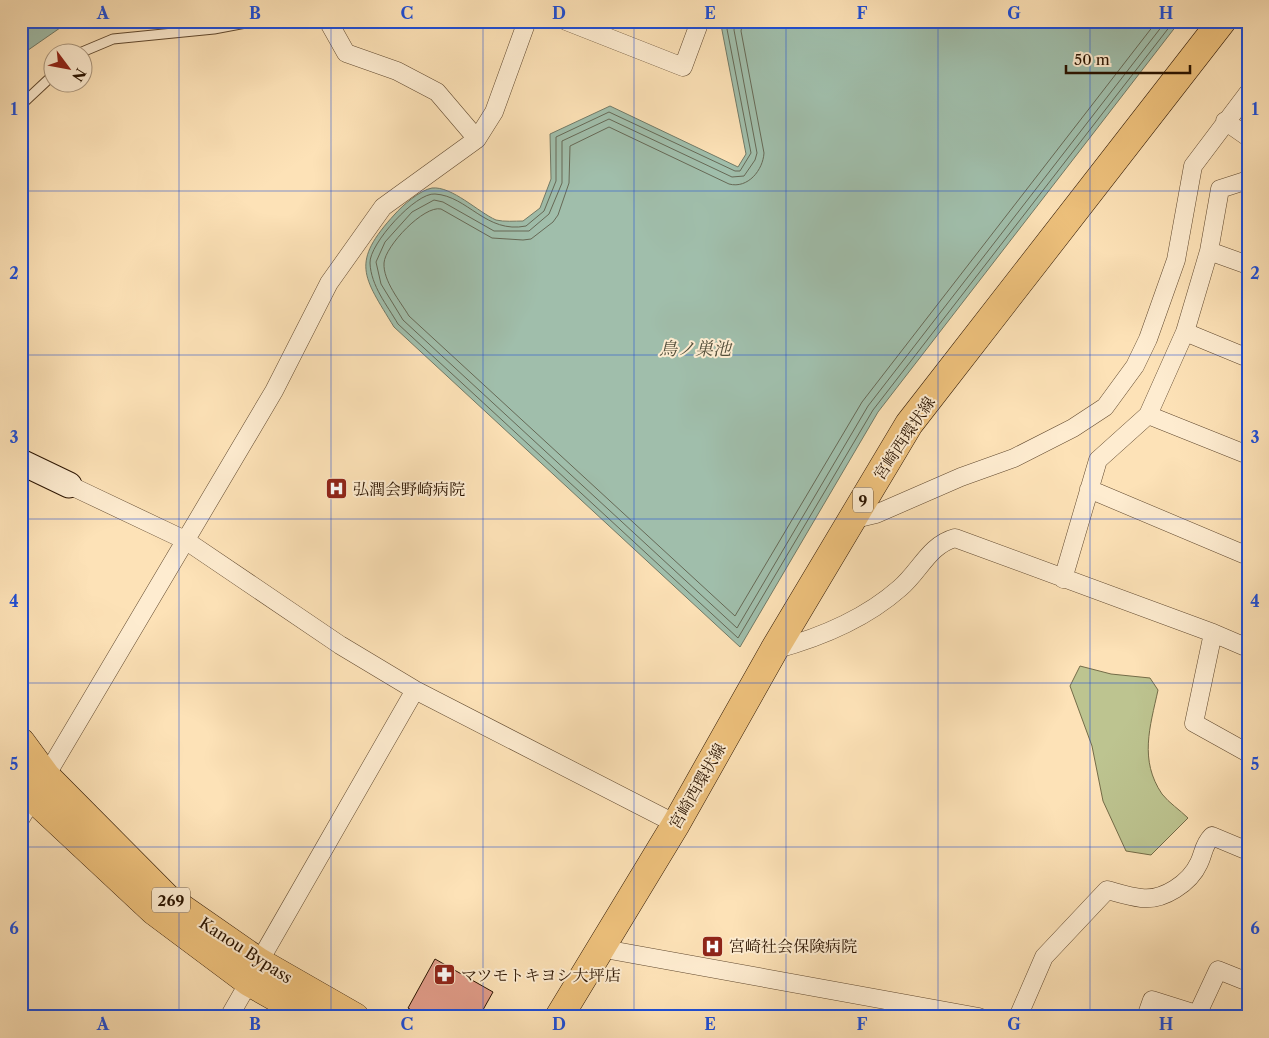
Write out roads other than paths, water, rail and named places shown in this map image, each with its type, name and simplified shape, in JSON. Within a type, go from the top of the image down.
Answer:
[{"type":"main road","name":"宮崎西環状線","points":[[559,1017],[676,824],[774,650],[909,424],[1222,21]]},
{"type":"main road","name":"Kanou Bypass","points":[[21,742],[30,793],[167,898],[254,972],[311,1017]]},
{"type":"main road","name":"Kanou Bypass","points":[[254,972],[355,1017]]},
{"type":"street","points":[[328,21],[346,52],[397,71],[437,92],[477,139]]},
{"type":"street","points":[[30,793],[274,391],[330,283],[383,207],[477,139],[494,112],[527,21]]},
{"type":"street","points":[[566,21],[611,29],[683,66],[700,21]]},
{"type":"street","points":[[851,520],[876,514],[961,477],[1014,458],[1086,421],[1105,407],[1127,378],[1142,353],[1176,260],[1194,166],[1225,121],[1248,94]]},
{"type":"street","points":[[1225,121],[1248,137]]},
{"type":"street","points":[[1063,578],[1098,460],[1148,415],[1185,332],[1209,251],[1220,189],[1248,180]]},
{"type":"street","points":[[1209,251],[1248,265]]},
{"type":"street","points":[[1185,332],[1248,358]]},
{"type":"street","points":[[1148,415],[1248,455]]},
{"type":"street","points":[[21,462],[185,540],[340,645],[416,690],[676,824]]},
{"type":"street","points":[[1089,489],[1248,556]]},
{"type":"street","points":[[774,650],[805,642],[861,616],[900,588],[942,542],[955,538],[1213,633],[1248,648]]},
{"type":"street","points":[[1213,633],[1194,723],[1248,753]]},
{"type":"street","points":[[229,1017],[416,690]]},
{"type":"street","points":[[1018,1017],[1044,957],[1107,890],[1142,898],[1166,894],[1184,882],[1199,864],[1205,843],[1212,836],[1248,851]]},
{"type":"street","points":[[600,948],[979,1017]]},
{"type":"street","points":[[1146,1017],[1152,1000],[1202,1015],[1218,970],[1248,982]]},
{"type":"lane","points":[[92,47],[113,38],[214,29],[257,21]]},
{"type":"lane","points":[[21,105],[42,85]]},
{"type":"water","points":[[21,21],[70,21],[21,55]]},
{"type":"water","name":"鳥ノ巣池","points":[[727,21],[1180,21],[878,412],[740,647],[394,327],[375,295],[366,270],[367,258],[372,245],[381,231],[402,207],[427,189],[440,188],[448,191],[496,220],[523,221],[540,208],[551,179],[550,134],[610,106],[738,167],[746,154],[721,25]]},
{"type":"place","name":"弘潤会野崎病院","points":[[337,489]]},
{"type":"place","name":"宮崎社会保険病院","points":[[713,946]]},
{"type":"place","name":"マツモトキヨシ大坪店","points":[[445,975]]}]
